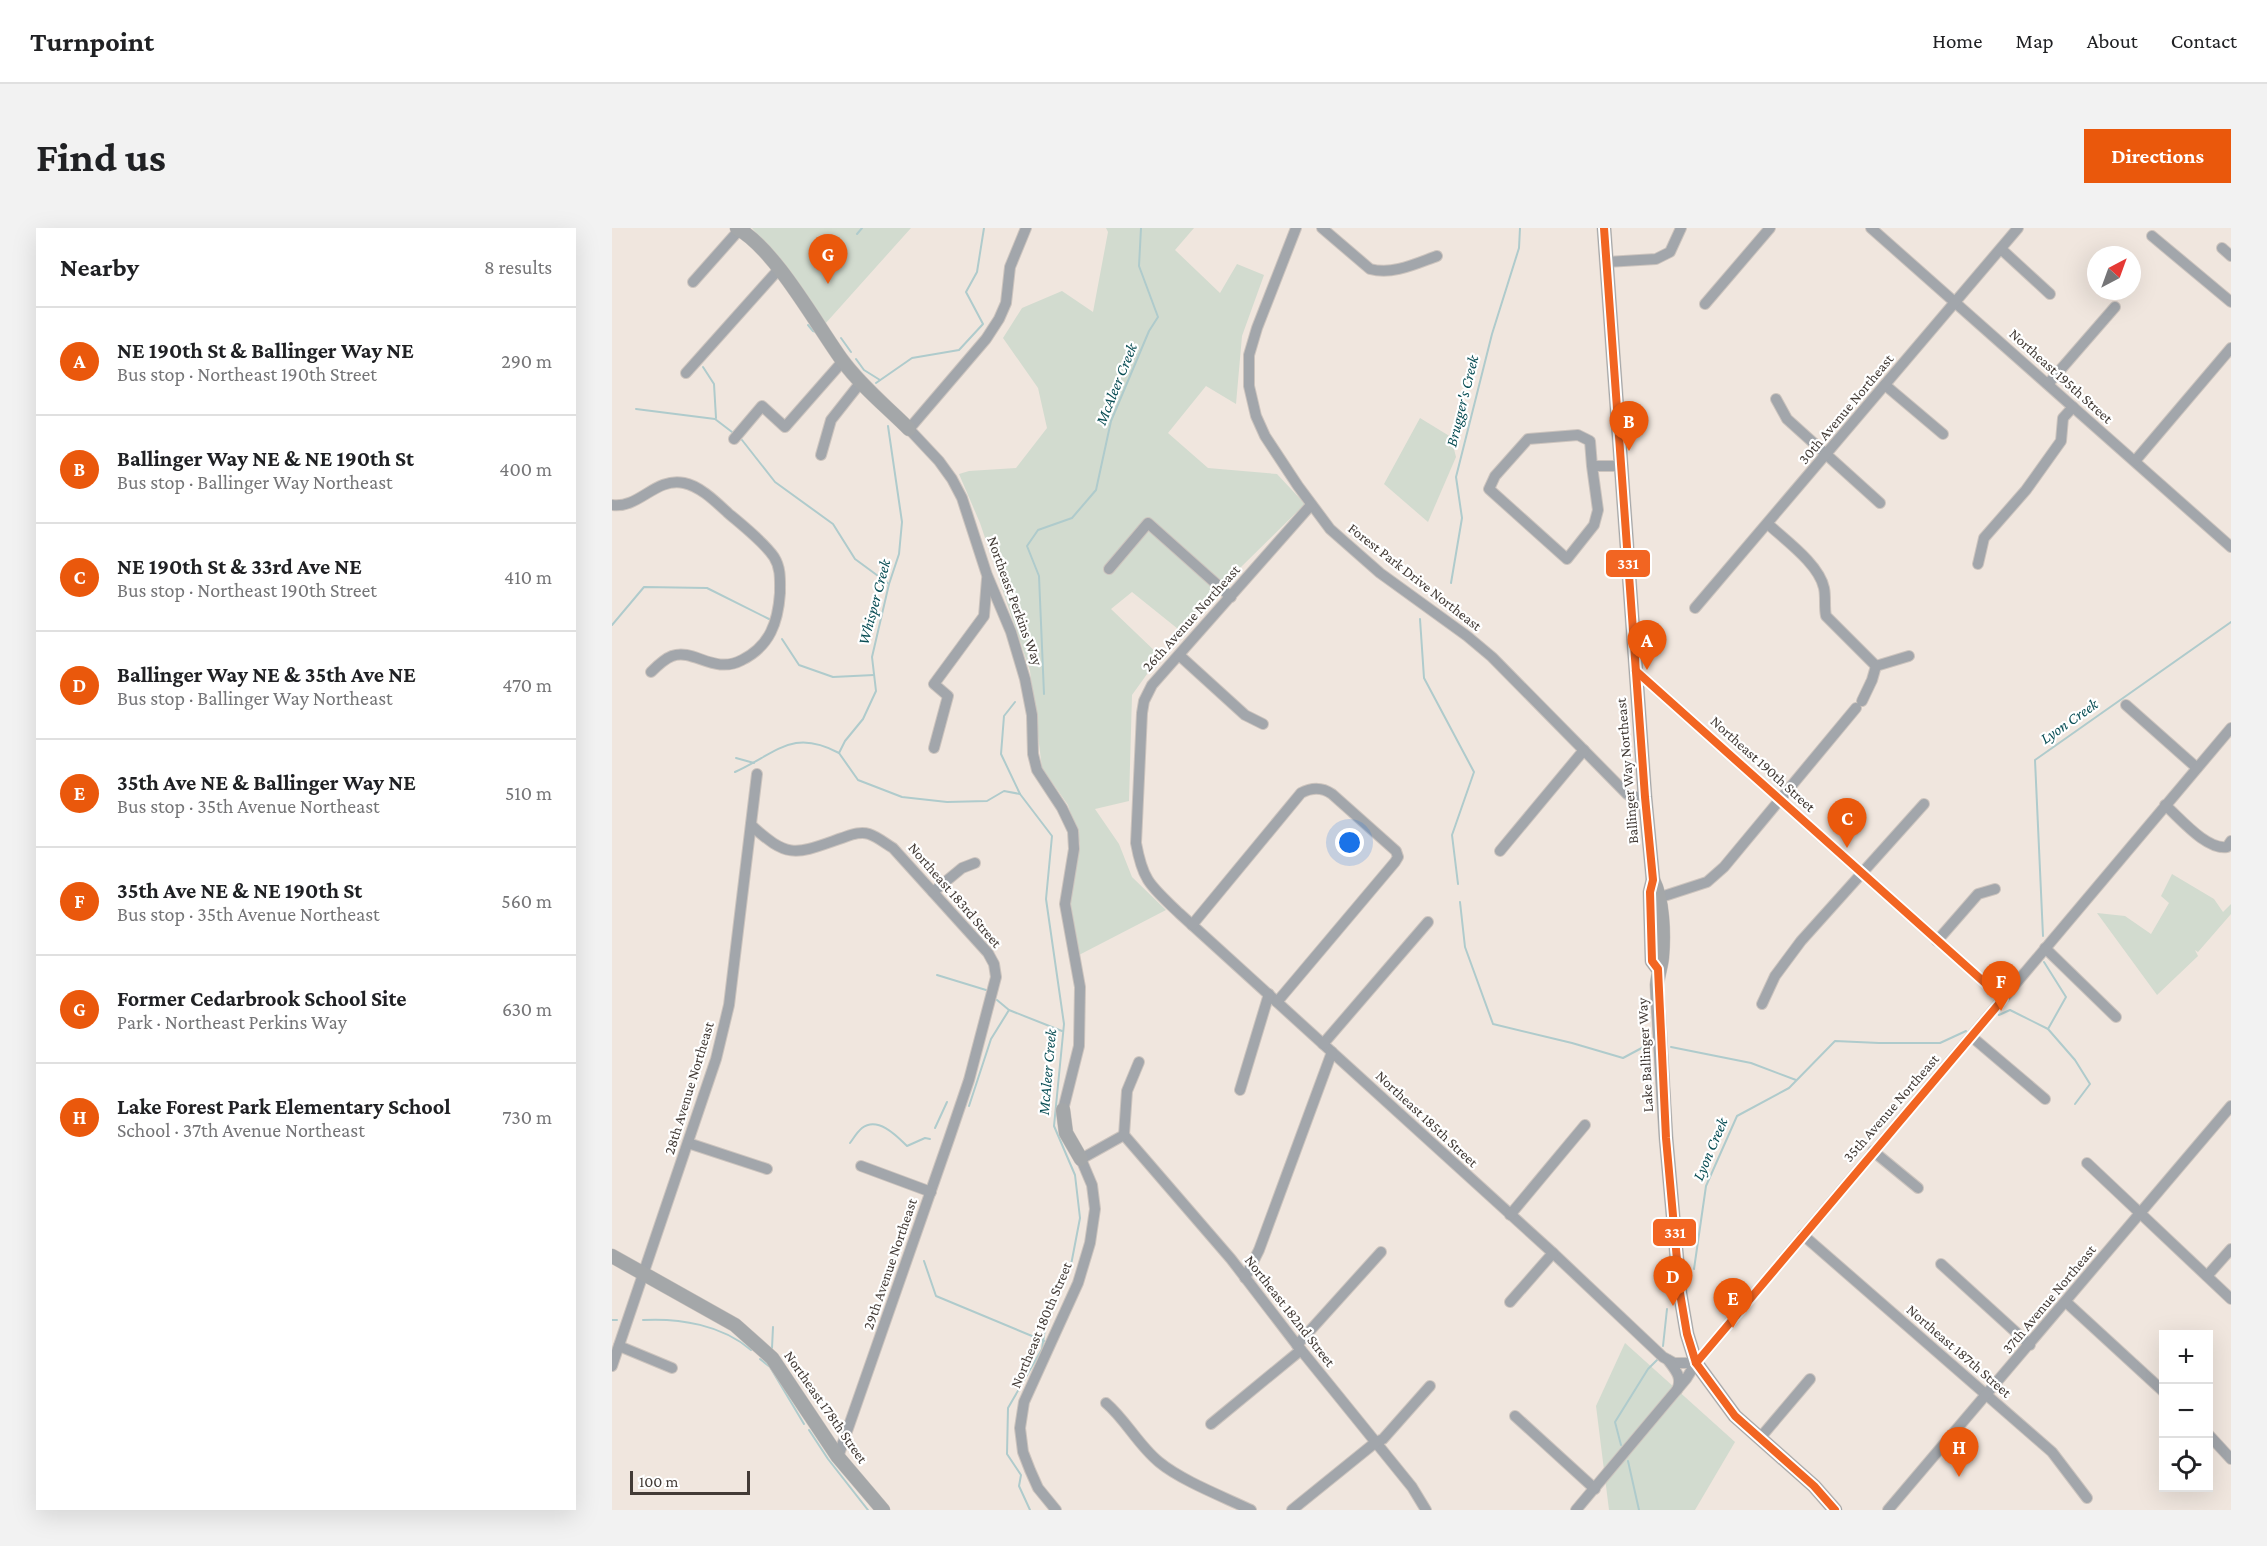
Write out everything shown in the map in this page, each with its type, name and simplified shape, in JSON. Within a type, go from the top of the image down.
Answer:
[{"type":"main road","name":"Ballinger Way Northeast","points":[[1604,228],[1653,880]]},
{"type":"main road","name":"Northeast Perkins Way","points":[[739,229],[757,243],[779,269],[843,361],[909,429]]},
{"type":"main road","name":"Lake Ballinger Way","points":[[1653,880],[1661,897],[1662,958],[1658,969],[1666,1138],[1680,1293],[1687,1334],[1696,1363]]},
{"type":"main road","name":"Lake Ballinger Way","points":[[1653,880],[1650,892],[1652,961],[1658,969]]},
{"type":"main road","name":"Northeast Perkins Way","points":[[1063,1110],[1066,1133],[1081,1159]]},
{"type":"main road","name":"Northeast 178th Street","points":[[612,1256],[642,1275],[703,1306],[752,1338],[786,1376],[838,1456],[883,1510]]},
{"type":"main road","points":[[1696,1363],[1735,1416],[1819,1491],[1835,1510]]},
{"type":"street","points":[[909,429],[986,339],[999,319],[1006,303],[1010,267],[1026,228]]},
{"type":"street","name":"Forest Park Drive Northeast","points":[[1296,228],[1257,328],[1249,355],[1248,373],[1256,416],[1265,436],[1311,505],[1330,529],[1353,552],[1492,657],[1627,794],[1632,797],[1645,797]]},
{"type":"street","points":[[1322,228],[1370,269],[1385,272],[1397,270],[1437,256]]},
{"type":"street","points":[[1606,262],[1656,259],[1670,252],[1681,228]]},
{"type":"street","points":[[1706,304],[1770,228]]},
{"type":"street","name":"Northeast 195th Street","points":[[1871,228],[2231,546]]},
{"type":"street","name":"30th Avenue Northeast","points":[[1695,608],[2018,228]]},
{"type":"street","points":[[693,282],[739,229]]},
{"type":"street","points":[[2152,236],[2231,302]]},
{"type":"street","points":[[2222,248],[2231,256]]},
{"type":"street","points":[[2001,249],[2050,294]]},
{"type":"street","points":[[686,373],[779,269]]},
{"type":"street","points":[[2048,384],[2115,307]]},
{"type":"street","points":[[2135,461],[2231,348]]},
{"type":"street","points":[[734,439],[762,406],[785,427],[843,361]]},
{"type":"street","points":[[821,455],[831,420],[861,382]]},
{"type":"street","points":[[1885,385],[1943,435]]},
{"type":"street","points":[[1776,399],[1787,419],[1880,503]]},
{"type":"street","points":[[1978,564],[1984,538],[2026,490],[2061,441],[2063,418],[2073,407]]},
{"type":"street","name":"Northeast Perkins Way","points":[[909,429],[952,479],[962,498],[987,575],[1011,632],[1026,679],[1032,716],[1033,754],[1037,770],[1062,808],[1072,831],[1074,849],[1065,904],[1080,987],[1079,1046],[1063,1110]]},
{"type":"street","points":[[1578,435],[1590,441],[1592,466],[1598,510],[1594,525],[1568,559],[1489,489],[1495,476],[1528,439],[1578,435]]},
{"type":"street","points":[[1592,466],[1621,466]]},
{"type":"street","points":[[612,505],[630,503],[655,487],[684,483],[698,489],[720,506],[773,556],[779,566],[779,610],[774,628],[767,640],[753,653],[742,661],[726,666],[685,655],[674,655],[651,672]]},
{"type":"street","name":"26th Avenue Northeast","points":[[1146,878],[1136,843],[1144,701],[1152,685],[1311,505]]},
{"type":"street","points":[[1109,569],[1148,523],[1231,597]]},
{"type":"street","points":[[1768,524],[1812,565],[1822,579],[1825,590],[1826,616],[1876,666]]},
{"type":"street","points":[[934,748],[948,696],[934,684],[984,616],[987,575]]},
{"type":"street","points":[[1179,655],[1245,715],[1263,724]]},
{"type":"street","points":[[1876,666],[1909,656]]},
{"type":"street","points":[[1661,897],[1697,886],[1725,867],[1859,704],[1872,680],[1876,666]]},
{"type":"street","name":"Northeast 190th Street","points":[[1636,671],[2003,999]]},
{"type":"street","points":[[2126,705],[2197,768]]},
{"type":"street","name":"35th Avenue Northeast","points":[[1576,1510],[1873,1151],[1972,1037],[2231,728]]},
{"type":"street","points":[[1500,850],[1584,750]]},
{"type":"street","name":"28th Avenue Northeast","points":[[612,1366],[716,1059],[729,1005],[757,774]]},
{"type":"street","points":[[1192,925],[1300,793],[1308,789],[1325,789],[1396,851],[1398,857],[1273,998],[1240,1090]]},
{"type":"street","points":[[1762,1004],[1775,976],[1795,950],[1855,878],[1863,873],[1924,804]]},
{"type":"street","points":[[2165,805],[2209,844],[2219,848],[2227,847],[2231,841]]},
{"type":"street","name":"Northeast 183rd Street","points":[[751,825],[769,842],[790,852],[802,852],[856,833],[869,834],[893,848],[988,953],[994,964],[996,977],[969,1080]]},
{"type":"street","points":[[933,892],[962,868],[975,863]]},
{"type":"street","name":"Northeast 185th Street","points":[[1146,878],[1192,925],[1668,1360]]},
{"type":"street","points":[[1937,941],[1978,894],[1995,889]]},
{"type":"street","points":[[1245,1278],[1259,1250],[1327,1048],[1428,922]]},
{"type":"street","points":[[2045,948],[2116,1017]]},
{"type":"street","points":[[1972,1037],[2045,1099]]},
{"type":"street","points":[[1081,1159],[1124,1135],[1127,1091],[1139,1062]]},
{"type":"street","name":"29th Avenue Northeast","points":[[838,1456],[969,1080]]},
{"type":"street","name":"37th Avenue Northeast","points":[[1888,1510],[2231,1106]]},
{"type":"street","points":[[1510,1215],[1585,1125]]},
{"type":"street","name":"Northeast 182nd Street","points":[[1124,1135],[1245,1278],[1412,1486],[1426,1510]]},
{"type":"street","points":[[688,1143],[767,1169]]},
{"type":"street","points":[[1873,1151],[1918,1188]]},
{"type":"street","name":"Northeast 180th Street","points":[[1056,1510],[1038,1488],[1030,1470],[1023,1452],[1020,1428],[1024,1402],[1078,1283],[1090,1243],[1095,1209],[1092,1185],[1081,1159]]},
{"type":"street","points":[[2087,1163],[2231,1299]]},
{"type":"street","points":[[861,1166],[931,1192]]},
{"type":"street","name":"Northeast 187th Street","points":[[1803,1235],[2052,1452],[2087,1498]]},
{"type":"street","points":[[2207,1276],[2231,1249]]},
{"type":"street","points":[[1211,1424],[1299,1347],[1381,1252]]},
{"type":"street","points":[[1510,1302],[1553,1253]]},
{"type":"street","points":[[1941,1264],[2030,1345]]},
{"type":"street","points":[[2066,1302],[2159,1388]]},
{"type":"street","points":[[619,1346],[672,1368]]},
{"type":"street","points":[[1668,1360],[1674,1363],[1696,1363]]},
{"type":"street","points":[[1668,1360],[1680,1380],[1677,1390]]},
{"type":"street","points":[[1760,1438],[1810,1379]]},
{"type":"street","points":[[1292,1510],[1376,1442],[1383,1439],[1430,1386]]},
{"type":"street","points":[[1106,1403],[1160,1463],[1251,1510]]},
{"type":"street","points":[[1515,1416],[1595,1489]]},
{"type":"street","points":[[2212,1438],[2231,1459]]},
{"type":"shaded area","points":[[752,228],[911,228],[825,324],[775,255]]},
{"type":"shaded area","points":[[1106,228],[1194,228],[1175,250],[1220,293],[1237,264],[1264,275],[1242,336],[1236,404],[1206,386],[1168,433],[1208,468],[1277,474],[1305,504],[1178,629],[1132,592],[1111,609],[1160,656],[1132,695],[1129,801],[1095,809],[1119,844],[1132,877],[1166,910],[1079,955],[1070,899],[1080,844],[1068,805],[1042,768],[1030,671],[980,523],[959,474],[969,471],[1016,468],[1047,428],[1038,388],[1003,338],[1022,308],[1062,291],[1093,312],[1108,232]]},
{"type":"shaded area","points":[[1420,418],[1451,437],[1456,457],[1428,522],[1384,484]]},
{"type":"shaded area","points":[[2172,874],[2214,899],[2223,912],[2231,904],[2231,914],[2198,952],[2195,950],[2198,956],[2157,995],[2097,913],[2125,916],[2151,934],[2169,903],[2161,896]]},
{"type":"shaded area","points":[[1625,1343],[1735,1442],[1695,1510],[1609,1510],[1596,1406]]},
{"type":"waterway","points":[[857,234],[862,228]]},
{"type":"waterway","name":"Whisper Creek","points":[[876,383],[912,358],[959,350],[983,324],[966,292],[977,272],[984,228]]},
{"type":"waterway","name":"McAleer Creek","points":[[1044,694],[1039,576],[1027,546],[1038,530],[1072,518],[1096,490],[1111,421],[1149,331],[1158,317],[1139,266],[1141,228]]},
{"type":"waterway","name":"Brugger's Creek","points":[[1451,583],[1462,518],[1456,477],[1492,334],[1519,248],[1520,228]]},
{"type":"waterway","points":[[808,325],[816,332]]},
{"type":"waterway","points":[[841,338],[851,352]]},
{"type":"waterway","points":[[856,359],[864,370],[880,380]]},
{"type":"waterway","points":[[703,367],[714,384],[716,418]]},
{"type":"waterway","points":[[636,409],[715,419],[732,432]]},
{"type":"waterway","name":"Whisper Creek","points":[[888,426],[902,522],[899,554],[889,584],[872,657],[876,691],[863,719],[845,741],[839,753],[858,780],[902,797],[947,802],[987,801],[1004,791],[1020,794]]},
{"type":"waterway","points":[[742,440],[775,482],[833,524],[855,559],[889,584]]},
{"type":"waterway","points":[[612,625],[644,587],[707,588],[769,619]]},
{"type":"waterway","points":[[1420,619],[1424,678],[1474,772],[1452,835],[1458,884]]},
{"type":"waterway","name":"Lyon Creek","points":[[2043,936],[2035,760],[2231,622]]},
{"type":"waterway","points":[[782,639],[799,665],[833,677],[874,675]]},
{"type":"waterway","name":"McAleer Creek","points":[[1015,702],[1004,716],[1001,754],[1020,794],[1052,836],[1046,899],[1064,1024],[1054,1126],[1075,1175],[1080,1218],[1071,1265],[1045,1328],[1042,1349],[1008,1408],[1007,1454],[1021,1475],[1019,1486],[1030,1510]]},
{"type":"waterway","points":[[735,772],[774,751],[797,743],[823,746],[839,753]]},
{"type":"waterway","points":[[736,758],[754,763]]},
{"type":"waterway","points":[[1460,902],[1465,947],[1493,1024],[1623,1058],[1651,1043]]},
{"type":"waterway","name":"Lyon Creek","points":[[1999,1015],[2010,1010],[2048,1029],[2066,997],[2044,962]]},
{"type":"waterway","points":[[937,975],[986,990]]},
{"type":"waterway","points":[[997,1000],[1009,1010],[1062,1031]]},
{"type":"waterway","points":[[969,1106],[991,1039],[1009,1010]]},
{"type":"waterway","points":[[2048,1029],[2075,1060],[2090,1084],[2075,1104]]},
{"type":"waterway","name":"Lyon Creek","points":[[1694,1269],[1706,1186],[1737,1116],[1789,1088],[1835,1041],[1940,1043],[1966,1031]]},
{"type":"waterway","points":[[1671,1047],[1751,1063],[1796,1080]]},
{"type":"waterway","points":[[935,1128],[947,1102]]},
{"type":"waterway","points":[[850,1143],[862,1128],[874,1124],[887,1129],[907,1146],[925,1138],[930,1139]]},
{"type":"waterway","points":[[889,1266],[899,1252]]},
{"type":"waterway","points":[[924,1261],[936,1296],[1044,1341]]},
{"type":"waterway","name":"Lyon Creek","points":[[1663,1346],[1667,1309]]},
{"type":"waterway","points":[[612,1320],[617,1320]]},
{"type":"waterway","points":[[643,1320],[671,1320],[700,1325],[727,1334],[751,1350]]},
{"type":"waterway","points":[[772,1348],[773,1327]]},
{"type":"waterway","points":[[760,1359],[770,1367],[804,1424]]},
{"type":"waterway","name":"Lyon Creek","points":[[1621,1445],[1615,1422],[1648,1369],[1657,1360]]},
{"type":"waterway","points":[[809,1430],[828,1459],[868,1510]]},
{"type":"waterway","name":"Lyon Creek","points":[[1628,1461],[1639,1510]]},
{"type":"transit line","name":"331","points":[[1604,228],[1653,880],[1650,892],[1652,961],[1658,969],[1666,1138],[1680,1293],[1687,1334],[1696,1363],[1735,1416],[1814,1486],[1835,1510]]},
{"type":"transit line","name":"331","points":[[1636,671],[2003,999],[1696,1363]]},
{"type":"place","name":"Former Cedarbrook School Site","points":[[828,284]]},
{"type":"place","name":"Ballinger Way NE & NE 190th St","points":[[1629,451]]},
{"type":"place","name":"NE 190th St & Ballinger Way NE","points":[[1647,670]]},
{"type":"place","name":"NE 190th St & 33rd Ave NE","points":[[1847,848]]},
{"type":"place","name":"35th Ave NE & NE 190th St","points":[[2001,1011]]},
{"type":"place","name":"Ballinger Way NE & 35th Ave NE","points":[[1673,1306]]},
{"type":"place","name":"35th Ave NE & Ballinger Way NE","points":[[1733,1328]]},
{"type":"place","name":"Lake Forest Park Elementary School","points":[[1959,1477]]}]
